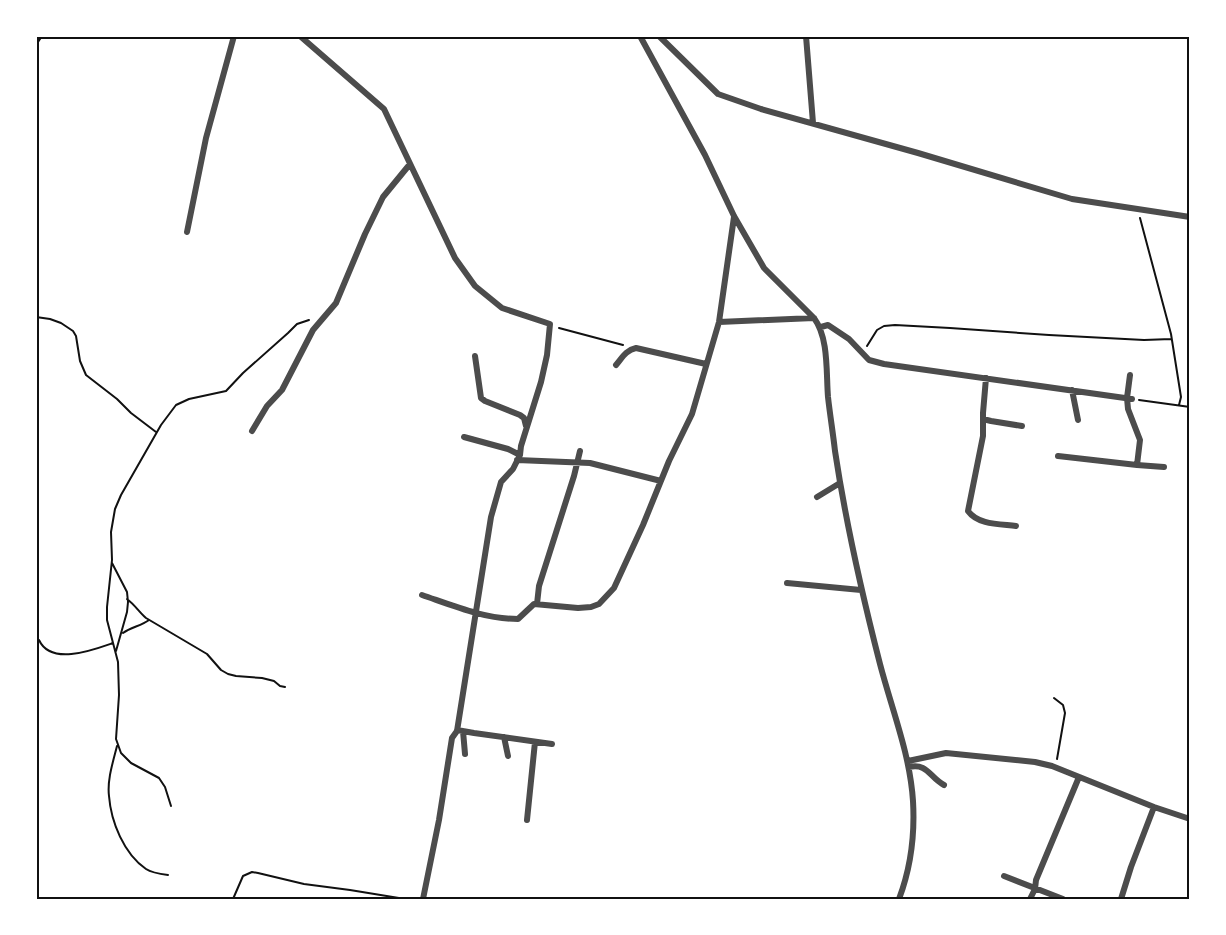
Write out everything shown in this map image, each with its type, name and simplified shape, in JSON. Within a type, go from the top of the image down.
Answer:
[{"type":"street","points":[[187,232],[206,138],[234,36]]},
{"type":"street","points":[[300,36],[384,109],[455,258],[475,285],[502,308],[549,325],[547,355],[541,382],[519,457],[513,469],[501,482],[491,517],[475,613],[460,730],[465,754]]},
{"type":"street","points":[[640,36],[705,155],[734,216],[764,268],[821,327],[840,483],[861,590],[908,764],[913,801],[913,835],[910,861],[899,899]]},
{"type":"street","points":[[658,36],[718,94],[761,109],[1072,199],[1190,217]]},
{"type":"street","points":[[806,36],[813,123]]},
{"type":"street","points":[[252,431],[267,406],[282,390],[313,330],[336,303],[383,197],[411,164]]},
{"type":"street","points":[[422,595],[475,613],[518,619],[534,604],[591,607],[599,604],[614,588],[692,414],[719,322],[734,216]]},
{"type":"street","points":[[719,322],[814,318]]},
{"type":"street","points":[[821,327],[828,325],[849,339],[869,360],[884,364],[1130,398]]},
{"type":"street","points":[[616,365],[630,350],[636,348],[706,364]]},
{"type":"street","points":[[475,356],[481,398],[525,418],[526,430]]},
{"type":"street","points":[[1130,375],[1128,409],[1140,440],[1137,465]]},
{"type":"street","points":[[986,378],[984,436],[968,511],[972,517],[990,523],[1016,525]]},
{"type":"street","points":[[1072,390],[1078,420]]},
{"type":"street","points":[[983,419],[1022,426]]},
{"type":"street","points":[[464,437],[508,449],[519,457],[590,463],[661,481]]},
{"type":"street","points":[[537,604],[539,586],[580,451]]},
{"type":"street","points":[[1058,456],[1164,467]]},
{"type":"street","points":[[817,497],[840,483]]},
{"type":"street","points":[[787,583],[861,590]]},
{"type":"street","points":[[460,730],[552,744]]},
{"type":"street","points":[[423,899],[440,820],[452,738],[460,730]]},
{"type":"street","points":[[504,737],[508,756]]},
{"type":"street","points":[[526,820],[536,742]]},
{"type":"street","points":[[908,764],[946,753],[1035,762],[1190,819]]},
{"type":"street","points":[[908,764],[921,766],[936,781],[944,785]]},
{"type":"street","points":[[1030,899],[1079,777]]},
{"type":"street","points":[[1121,899],[1154,807]]},
{"type":"street","points":[[1004,876],[1063,899]]},
{"type":"path","points":[[36,45],[42,36]]},
{"type":"path","points":[[1137,209],[1172,339],[1179,405]]},
{"type":"path","points":[[171,806],[165,787],[159,778],[131,763],[121,753],[118,743],[118,662],[107,620],[112,562],[111,532],[116,509],[156,432],[176,405],[189,399],[226,391],[297,324],[326,315]]},
{"type":"path","points":[[36,317],[61,323],[73,331],[86,375],[156,432]]},
{"type":"path","points":[[549,325],[619,343],[630,350]]},
{"type":"path","points":[[863,353],[877,330],[884,326],[1121,339],[1172,339]]},
{"type":"path","points":[[1130,398],[1190,407]]},
{"type":"path","points":[[112,562],[127,592],[127,612],[116,651]]},
{"type":"path","points":[[127,599],[136,605],[139,612],[149,620],[207,654],[221,670],[228,674],[262,678],[285,687]]},
{"type":"path","points":[[121,634],[149,620]]},
{"type":"path","points":[[39,640],[48,650],[64,654],[86,651],[113,643]]},
{"type":"path","points":[[1054,698],[1063,705],[1065,713],[1056,768]]},
{"type":"path","points":[[118,743],[109,795],[117,830],[131,854],[147,870],[168,875]]},
{"type":"path","points":[[233,899],[243,876],[252,872],[304,884],[405,899]]}]
